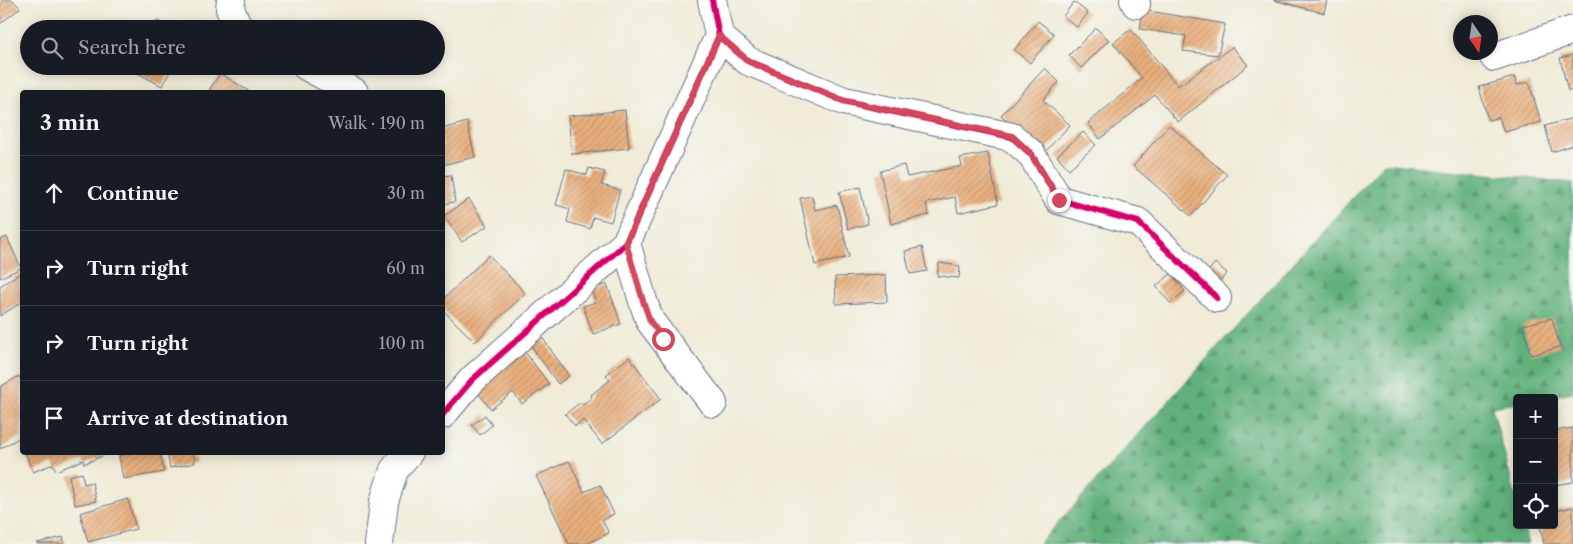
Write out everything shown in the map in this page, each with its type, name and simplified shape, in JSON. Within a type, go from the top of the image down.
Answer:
[{"type":"street","points":[[231,0],[230,9],[235,20]]},
{"type":"street","points":[[445,412],[472,380],[626,243],[719,36],[712,0]]},
{"type":"street","points":[[1498,56],[1573,30]]},
{"type":"street","points":[[719,36],[748,61],[844,101],[1012,136],[1031,154],[1059,200],[1138,222],[1217,298]]},
{"type":"street","points":[[323,75],[350,90]]},
{"type":"street","points":[[626,243],[650,321],[713,403]]},
{"type":"street","points":[[379,544],[384,502],[394,470],[406,455]]},
{"type":"green space","points":[[1384,163],[1573,183],[1573,392],[1558,395],[1513,394],[1513,404],[1492,407],[1513,487],[1513,529],[1524,529],[1528,544],[1039,544]]},
{"type":"building","points":[[3,0],[13,0],[20,8],[0,24],[0,3]]},
{"type":"building","points":[[1273,0],[1327,0],[1324,13]]},
{"type":"building","points":[[1074,2],[1088,13],[1077,27],[1063,16]]},
{"type":"building","points":[[1143,10],[1225,24],[1218,55],[1183,51],[1186,36],[1140,29]]},
{"type":"building","points":[[1038,21],[1054,34],[1030,63],[1014,50]]},
{"type":"building","points":[[1096,28],[1109,40],[1081,68],[1069,55]]},
{"type":"building","points":[[1131,29],[1178,86],[1232,47],[1248,65],[1178,122],[1155,95],[1100,139],[1088,123],[1142,78],[1113,43]]},
{"type":"building","points":[[1573,55],[1573,90],[1568,91],[1560,58]]},
{"type":"building","points":[[1045,68],[1059,82],[1043,100],[1070,125],[1043,154],[1001,115]]},
{"type":"building","points":[[141,75],[168,75],[162,86]]},
{"type":"building","points":[[219,75],[223,75],[247,90],[209,90]]},
{"type":"building","points":[[1514,77],[1517,85],[1529,82],[1541,122],[1504,132],[1499,117],[1488,120],[1479,87]]},
{"type":"building","points":[[625,110],[629,148],[572,154],[568,116]]},
{"type":"building","points":[[1573,118],[1573,145],[1552,152],[1545,126]]},
{"type":"building","points":[[467,122],[475,157],[445,164],[445,128]]},
{"type":"building","points":[[1169,125],[1227,175],[1191,216],[1133,166]]},
{"type":"building","points":[[1083,132],[1096,145],[1069,169],[1057,156]]},
{"type":"building","points":[[988,153],[998,204],[958,213],[955,197],[926,203],[929,215],[891,224],[880,171],[904,165],[907,177],[962,166],[960,158]]},
{"type":"building","points":[[589,168],[605,172],[601,185],[620,190],[611,222],[593,217],[590,229],[567,222],[570,209],[556,205],[566,169],[587,175]]},
{"type":"building","points":[[451,175],[455,202],[445,204],[445,176]]},
{"type":"building","points":[[860,187],[868,224],[848,229],[839,192]]},
{"type":"building","points":[[812,196],[815,210],[837,205],[849,257],[815,265],[800,198]]},
{"type":"building","points":[[469,199],[487,226],[462,242],[445,215]]},
{"type":"building","points":[[7,237],[20,268],[0,278],[0,240]]},
{"type":"building","points":[[922,247],[927,271],[910,274],[905,251]]},
{"type":"building","points":[[489,255],[525,293],[475,342],[445,312],[445,297]]},
{"type":"building","points":[[939,263],[960,266],[959,278],[937,276]]},
{"type":"building","points":[[1215,263],[1227,273],[1218,284],[1206,274]]},
{"type":"building","points":[[20,273],[20,303],[0,316],[0,286]]},
{"type":"building","points":[[1171,274],[1185,291],[1170,303],[1156,286]]},
{"type":"building","points":[[886,275],[887,302],[836,304],[835,277]]},
{"type":"building","points":[[607,284],[621,324],[593,334],[583,306],[596,302],[591,289]]},
{"type":"building","points":[[1552,318],[1560,347],[1531,355],[1523,325]]},
{"type":"building","points":[[539,333],[569,376],[558,384],[528,341]]},
{"type":"building","points":[[525,352],[549,384],[522,404],[513,392],[491,409],[475,389]]},
{"type":"building","points":[[629,357],[661,399],[602,444],[583,420],[575,426],[565,414],[581,402],[583,405],[592,397],[591,395],[610,380],[606,375]]},
{"type":"building","points":[[19,376],[20,437],[0,449],[1,396],[0,387]]},
{"type":"building","points":[[485,415],[492,425],[480,435],[472,425]]},
{"type":"building","points":[[1573,428],[1573,482],[1558,484],[1558,439],[1558,430]]},
{"type":"building","points":[[26,455],[104,455],[84,464],[83,460],[56,471],[53,464],[33,472]]},
{"type":"building","points":[[161,455],[164,472],[123,479],[119,456]]},
{"type":"building","points":[[168,455],[194,455],[195,463],[170,468]]},
{"type":"building","points":[[569,461],[584,492],[600,485],[614,514],[602,520],[609,533],[586,544],[569,544],[536,476]]},
{"type":"building","points":[[82,473],[84,484],[92,482],[96,501],[75,505],[69,476]]},
{"type":"building","points":[[128,499],[136,529],[88,542],[80,513]]},
{"type":"building","points":[[1573,507],[1573,544],[1544,544],[1541,529],[1558,529],[1558,510]]},
{"type":"building","points":[[63,537],[65,544],[37,544],[37,543]]},
{"type":"cycle path","points":[[712,0],[719,36],[748,61],[844,101],[1012,137],[1031,154],[1059,200],[1138,222],[1217,298]]},
{"type":"cycle path","points":[[445,412],[472,380],[626,243],[719,36]]},
{"type":"route","points":[[663,339],[650,321],[626,243],[719,36],[748,61],[844,101],[1012,136],[1031,154],[1059,200]]}]
